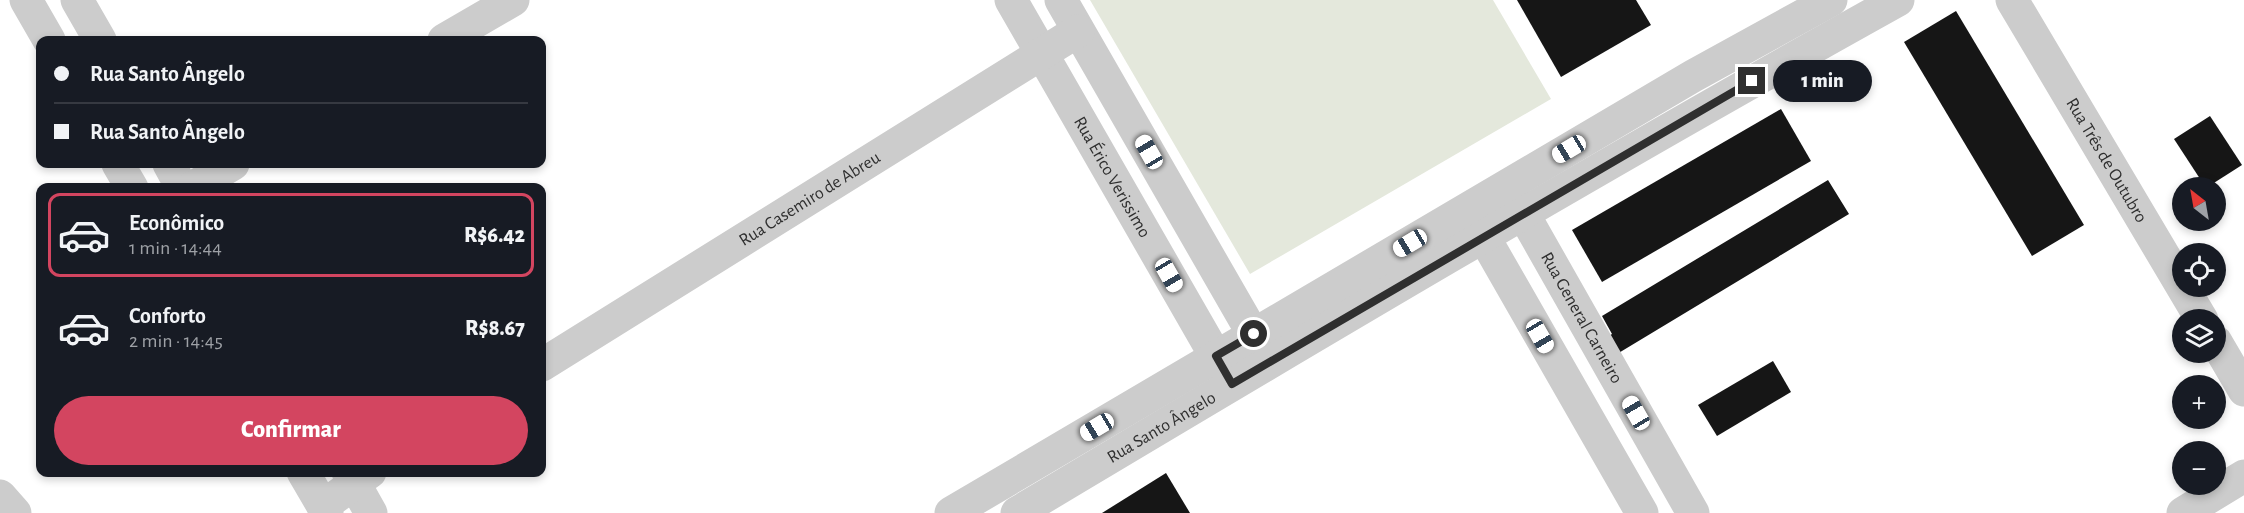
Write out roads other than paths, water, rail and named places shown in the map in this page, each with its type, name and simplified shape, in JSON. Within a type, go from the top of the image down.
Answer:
[{"type":"street","points":[[26,0],[47,36]]},
{"type":"street","points":[[77,0],[98,36]]},
{"type":"street","points":[[451,36],[513,0]]},
{"type":"street","name":"Rua Érico Verissimo","points":[[1011,0],[1232,384]]},
{"type":"street","points":[[1061,0],[1262,348],[1468,208],[1693,76],[1831,0]]},
{"type":"street","name":"Rua Santo Ângelo","points":[[951,513],[1216,356],[1262,348],[1483,237],[1710,104],[1898,0]]},
{"type":"street","name":"Rua Três de Outubro","points":[[2012,0],[2195,309]]},
{"type":"street","name":"Rua Casemiro de Abreu","points":[[546,362],[1078,30]]},
{"type":"street","points":[[1693,76],[1710,104]]},
{"type":"street","points":[[120,168],[129,183]]},
{"type":"street","points":[[171,168],[179,183]]},
{"type":"street","points":[[201,183],[226,168]]},
{"type":"street","name":"Rua General Carneiro","points":[[1507,185],[1693,513]]},
{"type":"street","points":[[1468,208],[1642,513]]},
{"type":"street","name":"Rua Santo Ângelo","points":[[1016,513],[1232,384],[1262,348]]},
{"type":"street","points":[[2226,359],[2244,390]]},
{"type":"street","points":[[2183,513],[2244,476]]},
{"type":"street","points":[[306,477],[325,509],[356,477]]},
{"type":"street","points":[[357,477],[371,513]]},
{"type":"street","points":[[998,486],[1016,513]]}]
